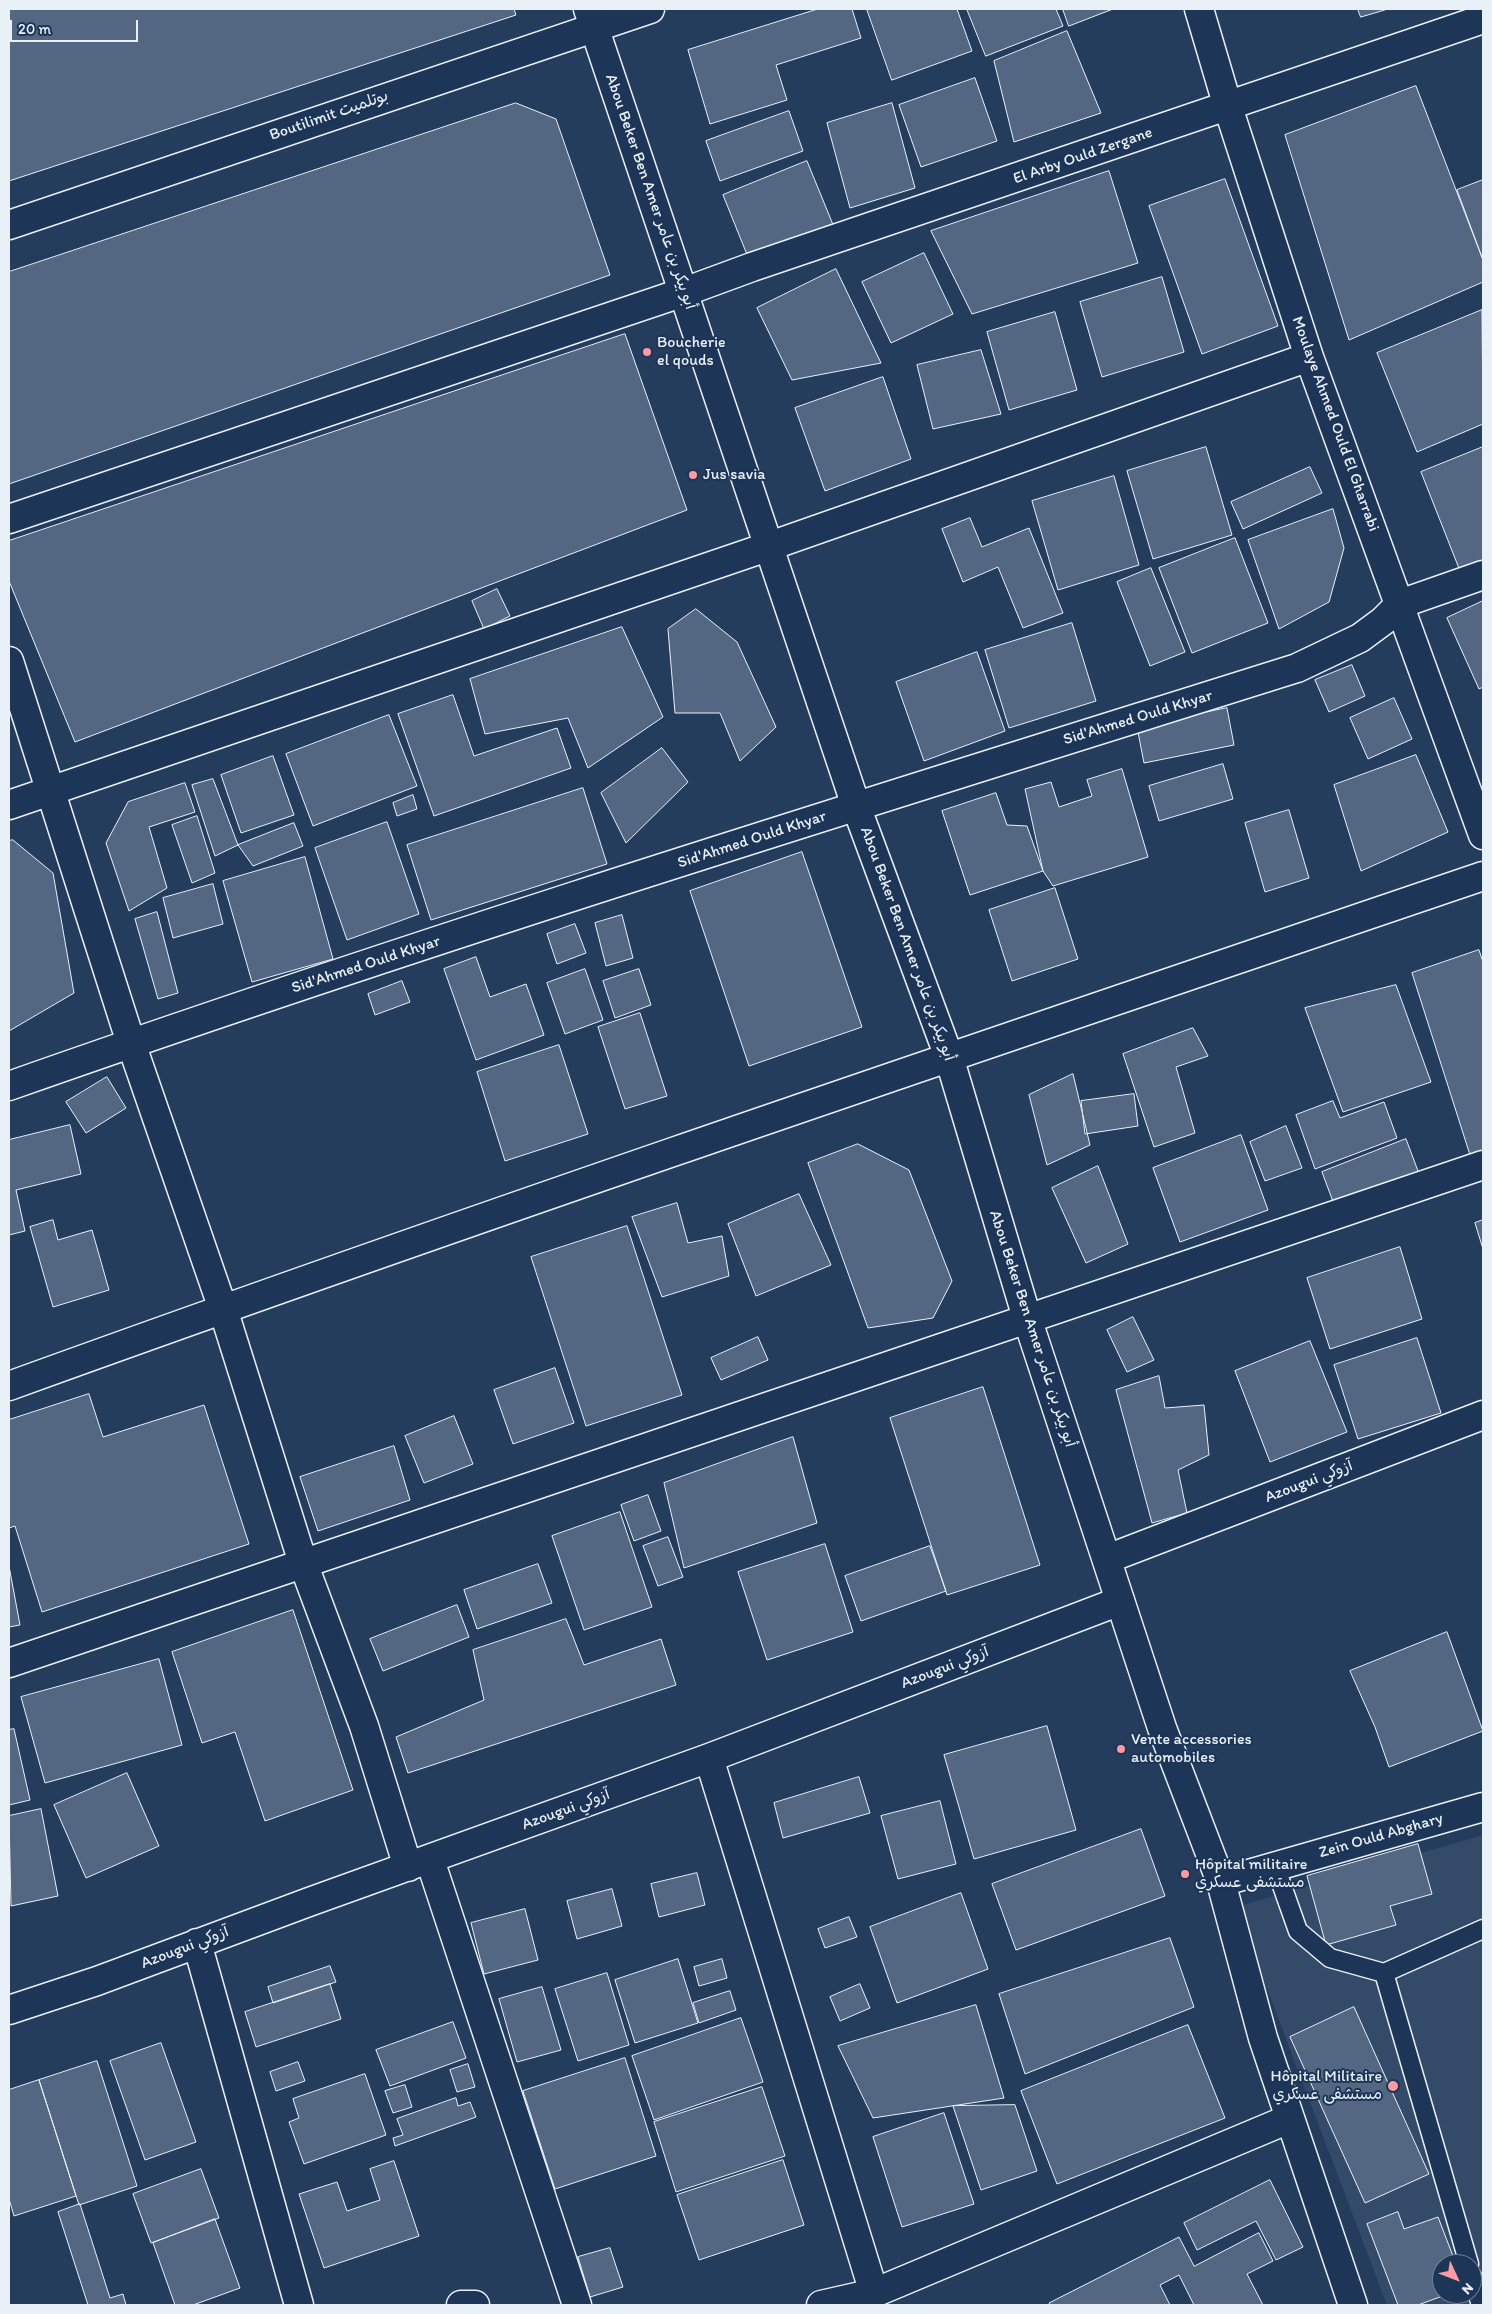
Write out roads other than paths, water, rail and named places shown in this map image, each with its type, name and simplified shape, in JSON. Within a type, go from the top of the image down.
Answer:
[{"type":"street","name":"Boutilimit بوتلميت","points":[[9,225],[590,18],[650,9]]},
{"type":"street","name":"Moulaye Ahmed Ould El Gharrabi","points":[[1199,9],[1228,107],[1309,357],[1483,835]]},
{"type":"street","name":"Abou Beker Ben Amer أبو بيكر بن عامر","points":[[590,18],[770,546],[856,806],[949,1057],[1027,1318],[1162,1728],[1221,1882],[1263,2038],[1353,2305]]},
{"type":"street","name":"El Arby Ould Zergane","points":[[9,519],[684,292],[752,267],[1483,19]]},
{"type":"street","points":[[9,805],[770,546],[1309,357]]},
{"type":"street","name":"Sid'Ahmed Ould Khyar","points":[[9,1086],[131,1043],[856,806],[1298,668],[1360,638],[1383,621],[1400,604],[1483,575]]},
{"type":"street","points":[[9,661],[131,1043],[223,1309],[303,1563],[364,1726],[419,1864],[577,2305]]},
{"type":"street","points":[[9,1386],[223,1309],[949,1057],[1483,876]]},
{"type":"street","points":[[9,1663],[1483,1165]]},
{"type":"street","name":"Azougui آزوكي","points":[[1107,1560],[1483,1415]]},
{"type":"street","name":"Azougui آزوكي","points":[[9,2010],[97,1982],[709,1758],[1120,1601]]},
{"type":"street","points":[[709,1758],[874,2293]]},
{"type":"street","name":"Zein Ould Abghary","points":[[1221,1882],[1483,1807]]},
{"type":"street","points":[[197,1944],[299,2305]]},
{"type":"street","points":[[821,2305],[874,2293],[1289,2119]]},
{"type":"street","points":[[461,2305],[475,2305]]},
{"type":"lane","points":[[1275,1866],[1298,1931],[1330,1958],[1384,1973],[1483,1929]]},
{"type":"lane","points":[[1384,1973],[1466,2254]]},
{"type":"place","name":"Boucherie el qouds","points":[[647,352]]},
{"type":"place","name":"Jus savia","points":[[693,475]]},
{"type":"place","name":"Vente accessories automobiles","points":[[1121,1749]]},
{"type":"place","name":"Hôpital militaire مستشفى عسكري","points":[[1185,1874]]},
{"type":"place","name":"Hôpital Militaire مستشفى عسكري","points":[[1393,2086]]}]
